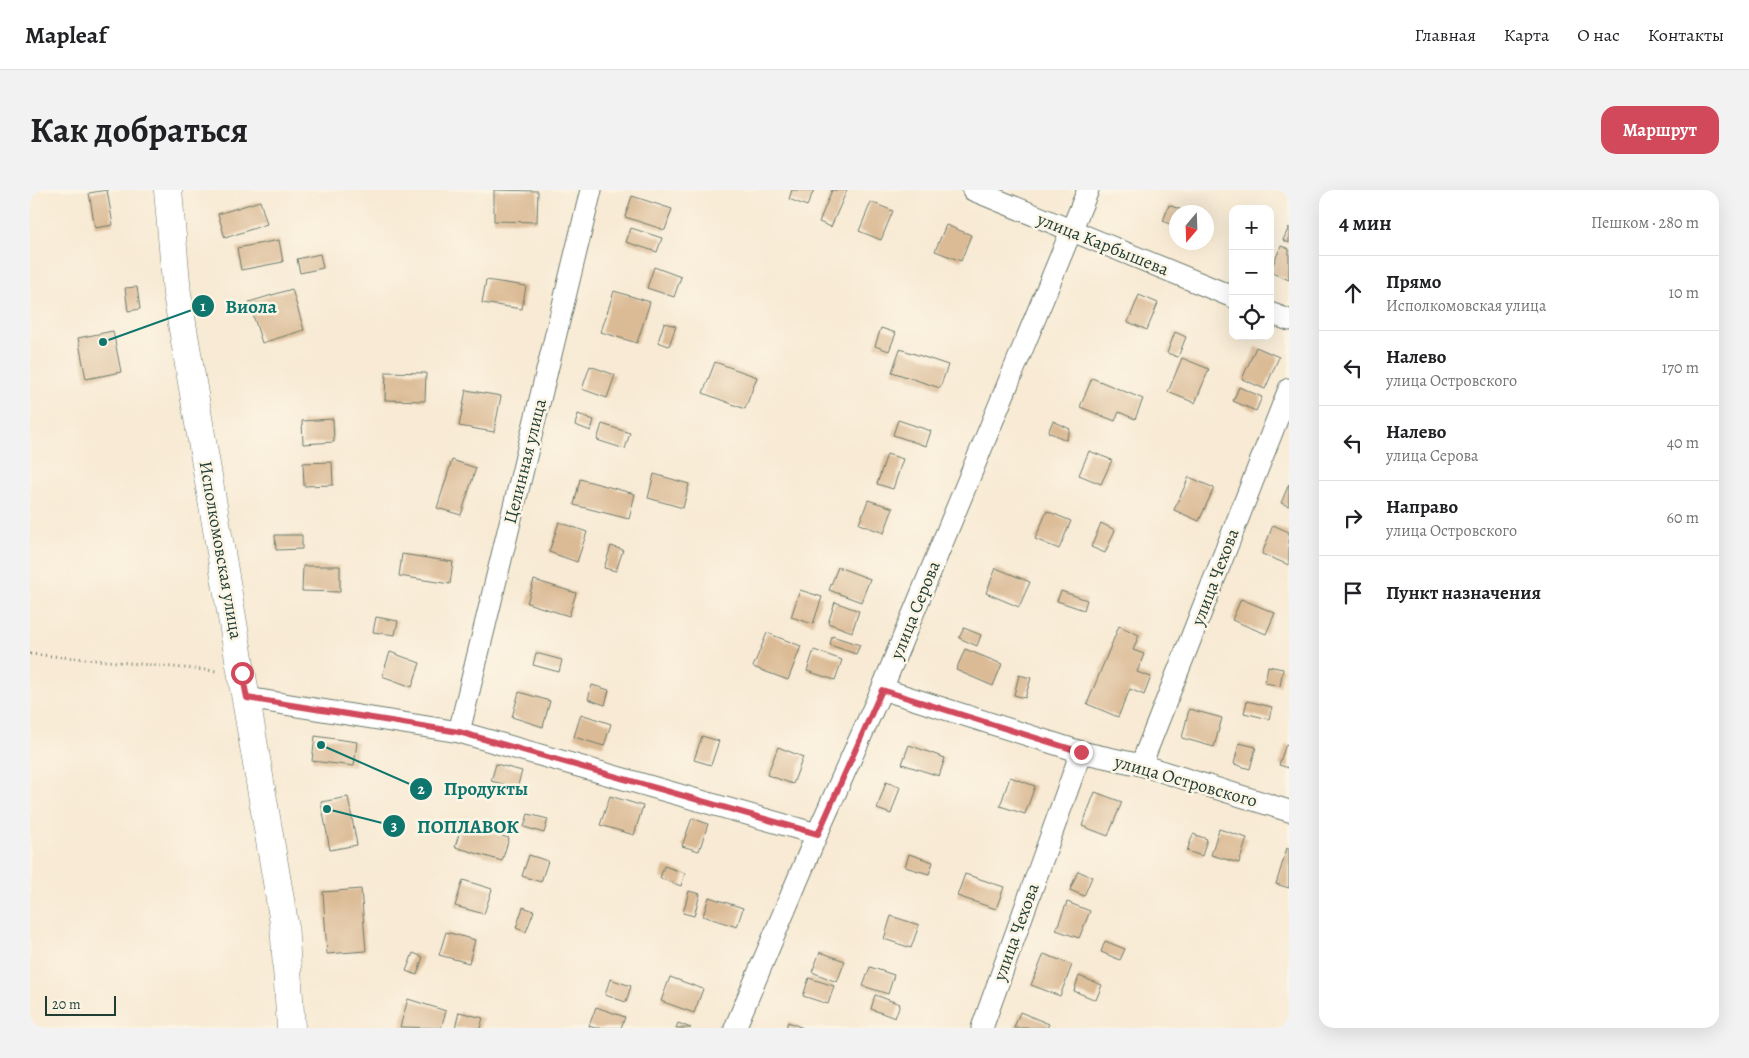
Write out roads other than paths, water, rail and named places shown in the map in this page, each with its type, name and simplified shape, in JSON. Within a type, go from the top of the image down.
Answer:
[{"type":"main road","name":"Исполкомовская улица","points":[[168,190],[177,294],[284,923],[291,1028]]},
{"type":"street","name":"Целинная улица","points":[[459,732],[591,190]]},
{"type":"street","name":"улица Карбышева","points":[[974,190],[1229,295]]},
{"type":"street","name":"улица Серова","points":[[736,1028],[818,834],[882,690],[1088,190]]},
{"type":"street","points":[[1274,314],[1289,320]]},
{"type":"street","name":"улица Чехова","points":[[1141,766],[1289,389]]},
{"type":"street","points":[[245,686],[459,732],[818,834]]},
{"type":"street","name":"улица Островского","points":[[882,690],[1081,752],[1141,766],[1289,811]]},
{"type":"street","name":"улица Чехова","points":[[982,1028],[1081,752]]},
{"type":"place","name":"Виола","points":[[103,342]]},
{"type":"place","name":"Продукты","points":[[321,745]]},
{"type":"place","name":"ПОПЛАВОК","points":[[327,809]]}]
